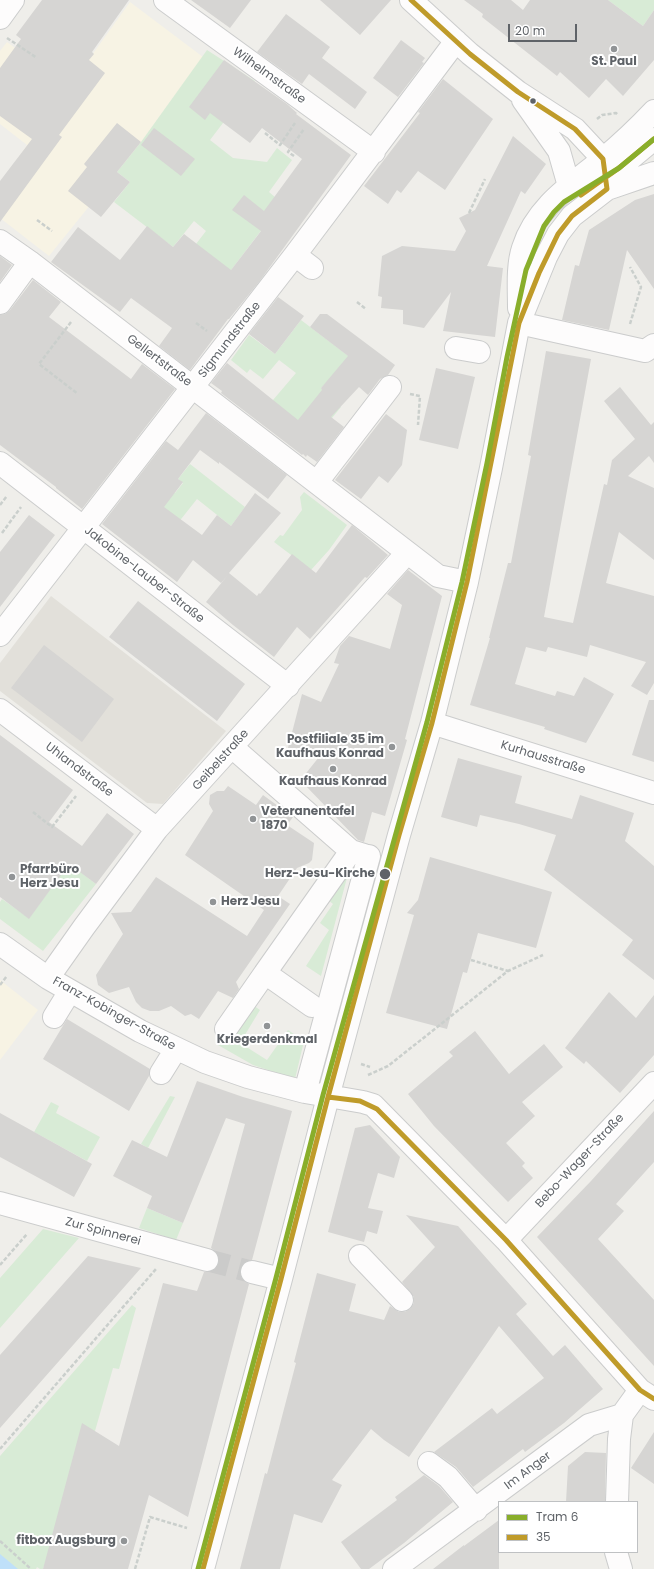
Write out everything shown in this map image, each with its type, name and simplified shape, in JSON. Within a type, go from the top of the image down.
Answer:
[{"type":"street","points":[[3,28],[13,0]]},
{"type":"street","name":"Wilhelmstraße","points":[[165,0],[374,152]]},
{"type":"street","points":[[411,0],[456,41],[518,92],[575,129],[605,175]]},
{"type":"street","name":"Sigmundstraße","points":[[0,635],[193,388],[304,261],[374,152],[456,41]]},
{"type":"street","points":[[518,92],[559,151],[569,194]]},
{"type":"street","points":[[519,323],[539,273],[558,234],[605,175],[634,133],[654,111]]},
{"type":"street","points":[[203,1569],[328,1097],[392,862],[432,723],[467,582],[519,323],[520,266],[523,248],[540,215],[554,198],[569,194],[605,175],[654,139]]},
{"type":"street","points":[[605,175],[654,173]]},
{"type":"street","name":"Gellertstraße","points":[[0,241],[85,304],[438,576],[467,582]]},
{"type":"street","points":[[0,303],[30,262]]},
{"type":"street","points":[[519,323],[645,351],[654,345]]},
{"type":"street","points":[[456,348],[479,352]]},
{"type":"street","points":[[317,482],[389,389]]},
{"type":"street","name":"Jakobine-Lauber-Straße","points":[[0,463],[288,686]]},
{"type":"street","name":"Geibelstraße","points":[[48,978],[157,829],[407,553]]},
{"type":"street","name":"Uhlandstraße","points":[[0,710],[157,829]]},
{"type":"street","name":"Kurhausstraße","points":[[432,723],[654,792]]},
{"type":"street","points":[[232,747],[360,853],[392,862]]},
{"type":"street","points":[[226,1029],[265,973],[360,853]]},
{"type":"street","points":[[305,1092],[317,1010],[336,988],[360,853]]},
{"type":"street","name":"Franz-Kobinger-Straße","points":[[0,944],[48,978],[70,991],[140,1031],[205,1062],[248,1077],[305,1092],[373,1105],[506,1240],[647,1395]]},
{"type":"street","points":[[265,973],[317,1010]]},
{"type":"street","points":[[54,1017],[70,991]]},
{"type":"street","points":[[161,1073],[176,1049]]},
{"type":"street","name":"Bebo-Wager-Straße","points":[[506,1240],[654,1083]]},
{"type":"street","name":"Zur Spinnerei","points":[[0,1203],[207,1260]]},
{"type":"street","points":[[369,1256],[403,1290]]},
{"type":"street","points":[[252,1272],[281,1279]]},
{"type":"street","points":[[617,1501],[619,1438],[622,1414],[647,1395]]},
{"type":"street","name":"Im Anger","points":[[394,1569],[476,1510],[589,1425],[622,1414]]},
{"type":"street","points":[[429,1464],[448,1477],[476,1510]]},
{"type":"street","points":[[616,1553],[621,1569]]},
{"type":"path","points":[[3,28],[36,58]]},
{"type":"path","points":[[265,133],[280,145],[313,107]]},
{"type":"path","points":[[294,156],[288,152],[313,107]]},
{"type":"path","points":[[469,213],[485,179]]},
{"type":"path","points":[[37,220],[52,231]]},
{"type":"path","points":[[624,346],[642,287],[630,267]]},
{"type":"path","points":[[357,302],[366,309]]},
{"type":"path","points":[[78,394],[40,364],[85,304]]},
{"type":"path","points":[[389,389],[420,396],[418,425]]},
{"type":"path","points":[[2,533],[34,490]]},
{"type":"path","points":[[32,812],[52,827],[90,778]]},
{"type":"path","points":[[368,1075],[388,1066],[508,971],[543,955]]},
{"type":"path","points":[[471,960],[508,971]]},
{"type":"path","points":[[0,1265],[44,1216]]},
{"type":"path","points":[[0,1449],[172,1251]]},
{"type":"path","points":[[135,1569],[150,1517],[187,1528]]},
{"type":"path","points":[[0,1541],[31,1569]]},
{"type":"shaded area","points":[[130,2],[203,57],[141,142],[49,256],[0,218],[18,158],[27,145],[0,124],[0,51],[7,42],[69,87]]},
{"type":"shaded area","points":[[51,596],[226,731],[163,804],[147,803],[0,691],[0,663]]},
{"type":"shaded area","points":[[0,980],[38,1010],[0,1060]]},
{"type":"green space","points":[[608,0],[654,0],[654,10],[643,26]]},
{"type":"green space","points":[[207,50],[255,81],[210,140],[233,158],[267,162],[277,148],[292,160],[269,192],[282,203],[225,278],[196,244],[206,231],[194,221],[173,247],[114,202],[130,182],[117,172],[141,142]]},
{"type":"green space","points":[[301,320],[351,358],[321,388],[341,407],[332,418],[283,440],[273,400],[296,373],[279,360],[263,379],[250,369],[247,373],[231,360],[249,335],[275,354]]},
{"type":"green space","points":[[190,464],[245,507],[231,526],[197,499],[170,533],[152,476],[175,493],[183,483],[178,479]]},
{"type":"green space","points":[[304,492],[347,525],[329,550],[311,570],[274,542],[280,535],[283,536],[302,510],[300,497]]},
{"type":"green space","points":[[54,852],[96,884],[43,951],[0,919],[0,902],[2,899],[29,918],[56,881]]},
{"type":"green space","points":[[353,855],[321,976],[306,966],[329,930],[320,923],[333,904],[328,900]]},
{"type":"green space","points":[[247,1001],[260,1010],[240,1043],[267,1060],[288,1030],[304,1041],[295,1079],[253,1065],[218,1045]]},
{"type":"green space","points":[[170,1096],[175,1097],[148,1148],[141,1144]]},
{"type":"green space","points":[[51,1102],[59,1106],[56,1113],[100,1137],[87,1161],[34,1132]]},
{"type":"green space","points":[[147,1208],[183,1223],[176,1240],[139,1228]]},
{"type":"green space","points":[[43,1229],[79,1238],[0,1328],[0,1278]]},
{"type":"green space","points":[[132,1305],[136,1308],[119,1369],[113,1368],[95,1431],[43,1569],[37,1567],[36,1569],[0,1569],[0,1456]]},
{"type":"water","points":[[0,1554],[18,1569],[0,1569]]},
{"type":"building","points":[[42,0],[129,0],[92,52],[94,54],[89,60],[105,73],[59,135],[62,137],[0,222],[0,181],[32,139],[0,116],[0,68],[21,39],[16,35]]},
{"type":"building","points":[[191,0],[251,0],[230,28]]},
{"type":"building","points":[[320,0],[391,0],[360,35]]},
{"type":"building","name":"St. Paul","points":[[464,0],[511,0],[523,10],[530,0],[608,0],[643,26],[654,10],[654,60],[623,96],[606,79],[589,98],[560,72],[557,76],[482,17],[483,14]]},
{"type":"building","points":[[286,14],[330,47],[322,58],[367,92],[355,109],[309,74],[302,84],[257,52]]},
{"type":"building","points":[[401,40],[425,58],[422,62],[424,63],[398,97],[373,78]]},
{"type":"building","points":[[224,60],[287,104],[297,113],[296,114],[351,155],[259,282],[228,319],[190,370],[159,346],[172,328],[131,298],[120,312],[51,262],[78,227],[120,260],[147,226],[173,247],[184,234],[231,270],[261,231],[232,210],[244,195],[264,211],[302,159],[262,128],[250,143],[210,113],[205,120],[189,107]]},
{"type":"building","points":[[443,79],[493,119],[445,190],[418,171],[401,193],[397,190],[388,204],[364,186],[420,113],[418,112]]},
{"type":"building","points":[[117,123],[141,142],[117,172],[130,182],[101,217],[68,191],[87,167],[84,164]]},
{"type":"building","points":[[154,128],[195,159],[181,176],[141,145]]},
{"type":"building","points":[[513,136],[546,164],[525,194],[521,191],[487,266],[503,268],[495,337],[443,331],[451,292],[424,328],[403,324],[403,310],[381,308],[382,297],[378,296],[382,256],[402,246],[455,251],[466,231],[459,218],[475,210]]},
{"type":"building","points":[[654,194],[654,289],[627,250],[609,330],[562,320],[575,265],[579,266],[589,230],[635,200]]},
{"type":"building","points":[[0,256],[12,265],[0,282]]},
{"type":"building","points":[[33,280],[61,302],[49,317],[131,379],[142,364],[175,389],[82,509],[56,487],[0,445],[0,315],[5,314],[10,310]]},
{"type":"building","points":[[278,297],[304,316],[275,354],[249,334]]},
{"type":"building","points":[[320,314],[327,314],[395,365],[388,375],[380,379],[368,395],[359,387],[331,417],[344,427],[317,462],[307,455],[306,457],[303,454],[302,455],[221,393],[222,391],[211,383],[227,363],[298,420],[322,390],[321,388],[348,356],[310,327]]},
{"type":"building","points":[[546,351],[591,359],[544,617],[573,623],[604,484],[607,485],[612,460],[635,439],[604,401],[620,387],[651,425],[654,422],[654,463],[649,456],[628,476],[654,488],[654,560],[619,532],[606,583],[654,596],[654,683],[647,695],[631,686],[646,662],[590,645],[587,657],[548,647],[546,652],[526,647],[515,684],[555,696],[557,691],[574,696],[584,677],[614,694],[586,743],[544,729],[545,727],[470,705],[490,638],[508,563],[511,563],[531,456],[528,455]]},
{"type":"building","points":[[436,368],[475,377],[458,449],[419,440]]},
{"type":"building","points":[[206,413],[287,475],[268,499],[219,462],[219,464],[200,450],[178,479],[183,482],[164,507],[202,535],[217,515],[231,526],[255,493],[281,513],[229,573],[257,596],[292,554],[316,573],[352,525],[388,555],[367,578],[365,577],[310,639],[297,627],[274,657],[206,602],[227,576],[221,583],[193,560],[177,582],[102,524],[166,441],[178,450]]},
{"type":"building","points":[[386,414],[407,430],[402,465],[388,483],[379,476],[361,499],[335,480]]},
{"type":"building","points":[[29,515],[55,535],[0,607],[0,552]]},
{"type":"building","points":[[408,570],[442,596],[405,739],[407,740],[385,816],[372,812],[364,842],[358,840],[303,783],[303,777],[319,757],[288,748],[302,694],[321,702],[339,664],[334,663],[340,646],[349,636],[390,649],[402,605],[387,594]]},
{"type":"building","points":[[138,601],[245,684],[217,721],[109,637]]},
{"type":"building","points":[[44,645],[114,699],[82,742],[11,688]]},
{"type":"building","points":[[649,700],[654,700],[654,762],[632,755]]},
{"type":"building","points":[[0,735],[73,790],[49,822],[82,846],[107,813],[134,834],[96,884],[69,864],[29,919],[0,897]]},
{"type":"building","points":[[458,758],[522,776],[515,803],[572,819],[580,795],[634,813],[625,841],[654,866],[654,980],[622,955],[633,940],[544,870],[556,835],[519,824],[480,815],[477,827],[441,817]]},
{"type":"building","name":"Herz Jesu","points":[[228,786],[256,805],[263,795],[293,817],[287,825],[314,843],[312,860],[309,863],[297,868],[278,896],[290,904],[236,982],[239,989],[233,998],[218,991],[199,1019],[191,1014],[185,1016],[171,1006],[159,1011],[150,1011],[142,1008],[136,1002],[129,987],[109,993],[98,985],[96,975],[123,934],[111,913],[131,912],[156,877],[247,936],[264,910],[185,855],[213,811],[209,804],[210,795],[217,791],[224,791]]},
{"type":"building","points":[[430,857],[552,892],[536,948],[478,933],[467,973],[463,972],[447,1029],[386,1013],[414,915],[407,913],[418,900]]},
{"type":"building","points":[[609,992],[636,1018],[654,995],[654,1055],[620,1093],[586,1061],[584,1064],[565,1048]]},
{"type":"building","points":[[67,1019],[150,1069],[149,1076],[129,1111],[43,1059]]},
{"type":"building","points":[[475,1031],[509,1074],[544,1044],[563,1067],[522,1102],[535,1116],[506,1143],[525,1163],[522,1166],[533,1178],[508,1202],[434,1126],[408,1094],[453,1056],[449,1052]]},
{"type":"building","points":[[197,1081],[243,1097],[292,1111],[252,1260],[248,1260],[243,1263],[240,1269],[240,1276],[249,1284],[188,1517],[149,1495],[128,1569],[43,1569],[82,1423],[119,1446],[163,1283],[197,1291],[204,1272],[211,1272],[219,1264],[219,1256],[211,1248],[245,1124],[226,1118],[183,1223],[147,1208],[152,1196],[113,1176],[132,1140],[167,1157]]},
{"type":"building","points":[[654,1111],[654,1162],[616,1204],[624,1211],[598,1239],[654,1300],[654,1366],[537,1237],[591,1181]]},
{"type":"building","points":[[0,1113],[92,1164],[74,1197],[0,1157]]},
{"type":"building","points":[[370,1125],[400,1157],[394,1178],[378,1173],[368,1208],[383,1211],[377,1234],[367,1231],[364,1242],[328,1232],[355,1128]]},
{"type":"building","points":[[406,1215],[458,1226],[527,1304],[516,1314],[553,1356],[565,1345],[603,1389],[564,1423],[525,1452],[523,1449],[473,1487],[456,1467],[434,1452],[492,1408],[497,1414],[544,1378],[499,1326],[409,1457],[371,1429],[332,1480],[342,1485],[322,1523],[294,1514],[280,1569],[240,1569],[296,1363],[294,1362],[317,1273],[356,1284],[349,1311],[384,1320],[390,1306],[399,1312],[405,1312],[410,1309],[414,1303],[414,1297],[402,1282],[435,1247]]},
{"type":"building","points":[[88,1256],[141,1268],[0,1428],[0,1355]]},
{"type":"building","points":[[654,1432],[654,1484],[631,1468]]},
{"type":"building","points":[[585,1452],[606,1453],[605,1501],[566,1501],[568,1466]]},
{"type":"building","points":[[424,1475],[439,1486],[453,1502],[404,1543],[369,1569],[361,1569],[341,1542],[397,1500],[395,1497]]},
{"type":"building","points":[[498,1521],[499,1569],[433,1569]]},
{"type":"tunnel","points":[[207,1260],[252,1272]]},
{"type":"tram line","name":"6","points":[[198,1569],[276,1278],[323,1095],[427,722],[462,582],[526,270],[544,226],[554,212],[564,202],[619,168],[654,139]]},
{"type":"transit line","name":"35","points":[[203,1569],[328,1097],[399,835],[432,723],[467,582],[519,323],[539,273],[558,234],[572,216],[607,189],[603,159],[575,129],[518,92],[470,54],[411,0]]},
{"type":"transit line","name":"35","points":[[581,195],[619,168],[654,139]]},
{"type":"transit line","name":"35","points":[[328,1097],[360,1101],[377,1109],[506,1240],[640,1390],[654,1399]]},
{"type":"place","name":"St. Paul","points":[[614,49]]},
{"type":"place","name":"Postfiliale 35 im Kaufhaus Konrad","points":[[392,747]]},
{"type":"place","name":"Kaufhaus Konrad","points":[[333,769]]},
{"type":"place","name":"Veteranentafel 1870","points":[[253,819]]},
{"type":"place","name":"Herz-Jesu-Kirche","points":[[385,874]]},
{"type":"place","name":"Pfarrbüro Herz Jesu","points":[[12,877]]},
{"type":"place","name":"Herz Jesu","points":[[213,902]]},
{"type":"place","name":"Kriegerdenkmal","points":[[267,1026]]},
{"type":"place","name":"fitbox Augsburg","points":[[124,1541]]}]
